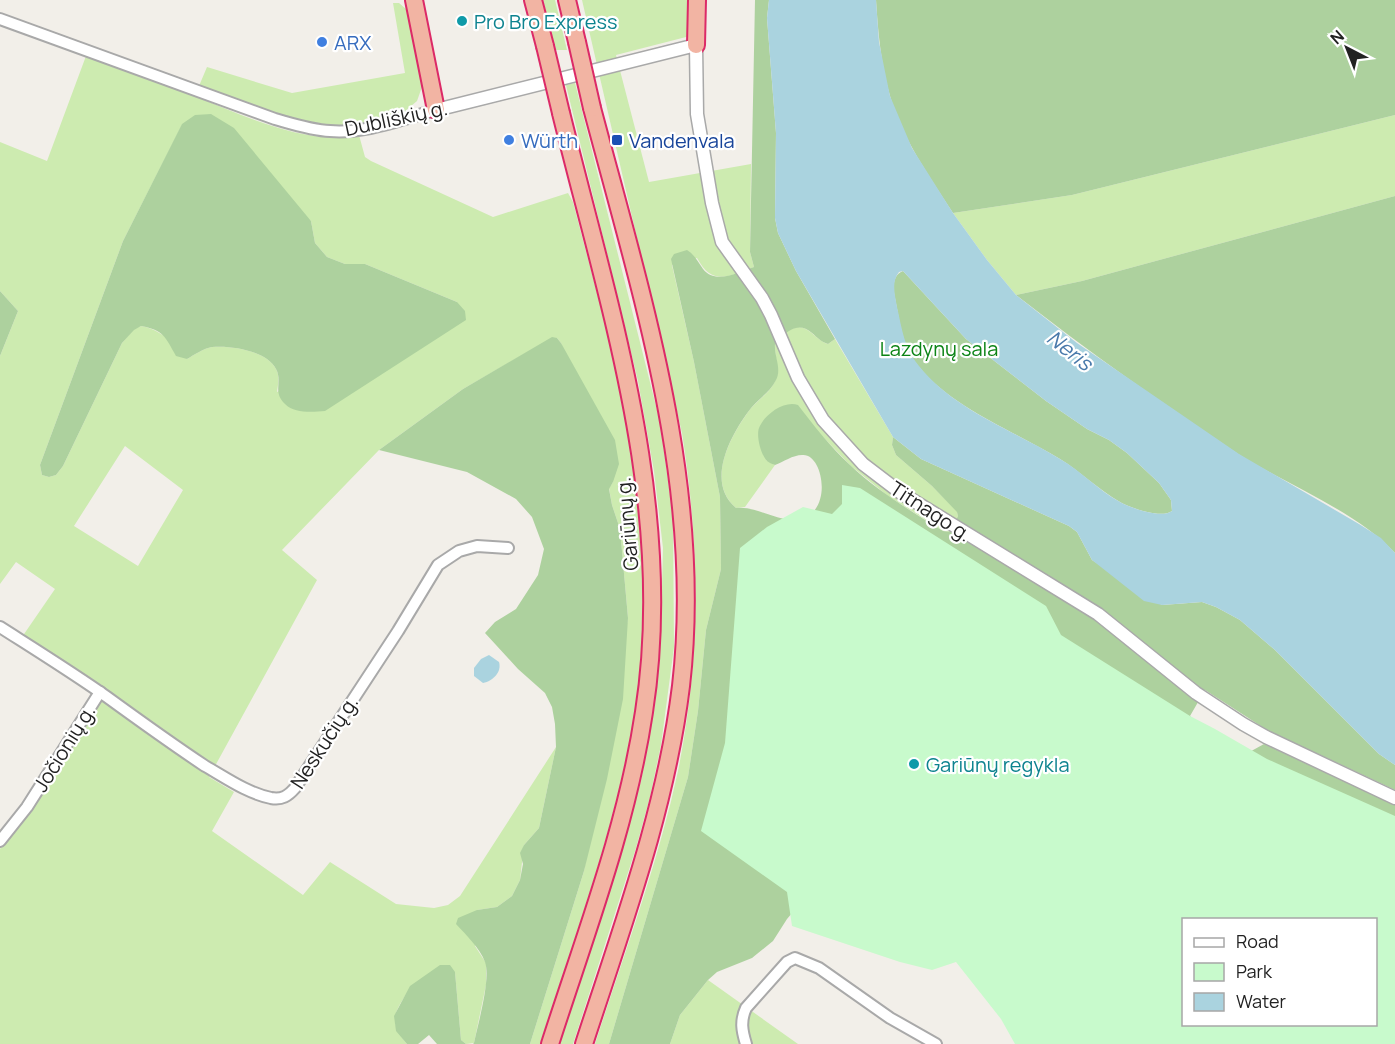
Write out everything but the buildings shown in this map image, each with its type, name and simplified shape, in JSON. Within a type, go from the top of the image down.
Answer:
[{"type":"highway","points":[[414,0],[436,110]]},
{"type":"highway","name":"Gariūnų g.","points":[[533,0],[637,430],[649,515],[653,612],[644,712],[625,803],[550,1044]]},
{"type":"highway","points":[[567,0],[592,108],[639,286],[669,416],[683,512],[685,625],[681,685],[673,739],[654,823],[584,1044]]},
{"type":"highway","points":[[696,45],[698,0]]},
{"type":"street","name":"Dubliškių g.","points":[[0,19],[275,119],[331,131],[366,129],[696,45]]},
{"type":"street","name":"Titnago g.","points":[[696,45],[697,114],[712,202],[722,242],[762,298],[790,362],[809,398],[823,420],[849,450],[880,479],[901,493],[1098,614],[1196,693],[1243,724],[1395,798]]},
{"type":"street","name":"Neskučių g.","points":[[100,692],[180,749],[236,784],[273,799],[281,798],[295,788],[403,623],[438,565],[459,551],[477,546],[508,548]]},
{"type":"street","name":"Jočionių g.","points":[[0,627],[100,692],[27,807],[0,841]]},
{"type":"street","points":[[746,1044],[742,1025],[742,1017],[746,1008],[787,962],[795,958],[819,968],[890,1018],[936,1044]]},
{"type":"green space","points":[[543,0],[555,0],[567,50],[556,50]]},
{"type":"green space","points":[[582,0],[694,0],[690,36],[616,55],[649,182],[751,164],[750,252],[754,267],[722,277],[709,273],[697,258],[672,265],[694,362],[720,497],[721,569],[706,630],[698,711],[688,777],[609,1044],[595,1044],[661,840],[686,729],[694,644],[695,560],[682,433]]},
{"type":"green space","points":[[755,0],[769,0],[767,18],[776,133],[775,218],[778,233],[796,271],[835,339],[828,344],[807,329],[796,328],[787,332],[775,344],[778,376],[770,389],[751,408],[728,447],[722,473],[727,498],[736,508],[752,509],[792,520],[811,514],[818,506],[822,483],[815,463],[809,457],[799,455],[775,465],[765,458],[759,440],[758,431],[765,418],[781,407],[798,405],[829,443],[860,474],[894,500],[943,531],[950,532],[958,516],[957,512],[932,486],[896,455],[892,445],[893,437],[921,459],[1069,526],[1077,532],[1092,560],[1162,605],[1202,602],[1240,620],[1275,650],[1379,754],[1395,765],[1395,790],[1267,730],[1205,690],[1190,716],[1235,760],[1264,744],[1395,805],[1395,1044],[1021,1044],[975,960],[804,899],[787,919],[773,941],[752,958],[717,972],[708,980],[680,1015],[670,1044],[609,1044],[688,777],[698,711],[706,630],[721,569],[720,497],[671,259],[674,254],[687,250],[708,274],[720,277],[754,267],[750,252]]},
{"type":"green space","points":[[876,0],[1395,0],[1395,115],[1072,195],[953,213],[917,156],[895,112],[882,60]]},
{"type":"green space","points":[[393,3],[399,3],[406,9],[423,84],[417,101],[404,112],[363,124],[324,126],[279,115],[199,86],[207,67],[292,93],[405,73]]},
{"type":"green space","points":[[86,56],[277,128],[319,137],[359,135],[365,157],[371,161],[493,217],[568,193],[573,202],[611,347],[632,446],[640,496],[645,595],[638,688],[621,782],[589,895],[540,1044],[530,1044],[584,871],[628,618],[620,529],[609,488],[613,482],[561,343],[557,338],[552,338],[463,389],[379,450],[282,550],[317,580],[209,777],[234,792],[212,831],[303,895],[330,862],[396,904],[434,908],[448,905],[460,896],[556,747],[539,828],[524,845],[520,880],[512,896],[497,907],[477,910],[475,946],[486,963],[486,985],[474,1043],[466,1044],[461,1040],[455,972],[411,986],[401,1002],[395,1021],[407,1044],[0,1044],[0,849],[58,770],[106,691],[22,637],[55,589],[16,562],[0,584],[0,356],[18,311],[0,291],[0,142],[47,161]],"holes":[[[182,125],[311,221],[315,243],[327,257],[345,264],[365,264],[457,302],[277,392],[276,369],[265,358],[257,354],[238,348],[212,347],[187,359],[162,334],[141,326],[134,329],[122,343],[63,466],[56,475],[49,477],[42,475],[40,465],[123,241]],[[125,446],[183,490],[138,566],[74,526]]]},
{"type":"green space","points":[[575,83],[660,422],[673,517],[674,647],[661,745],[636,848],[573,1044],[560,1044],[641,781],[655,705],[661,626],[663,548],[654,471],[638,381],[566,85]]},
{"type":"green space","points":[[211,114],[234,128],[311,221],[315,243],[327,257],[345,264],[365,264],[457,302],[465,311],[466,320],[325,411],[310,412],[289,407],[281,400],[278,391],[278,374],[265,358],[248,350],[212,347],[187,359],[176,356],[159,332],[141,326],[122,343],[63,466],[56,475],[49,477],[42,475],[40,465],[123,241],[182,124],[195,115]]},
{"type":"green space","points":[[1395,115],[1395,196],[1082,281],[1016,295],[953,213],[1072,195]]},
{"type":"green space","points":[[1395,196],[1395,553],[1361,524],[1341,511],[1238,454],[1181,416],[1016,295],[1082,281]]},
{"type":"green space","name":"Lazdynų sala","points":[[903,271],[966,339],[1046,401],[1127,453],[1159,483],[1171,500],[1172,511],[1154,513],[1138,510],[1120,502],[1060,459],[985,418],[933,382],[913,359],[902,334],[894,287],[895,279]]},
{"type":"green space","points":[[0,291],[18,311],[0,356]]},
{"type":"green space","points":[[798,327],[828,344],[835,339],[893,437],[892,445],[896,455],[957,511],[958,516],[950,532],[943,531],[888,496],[851,466],[823,437],[766,460],[775,465],[745,507],[736,508],[727,498],[722,473],[728,447],[748,412],[776,380],[775,344],[788,330]]},
{"type":"green space","points":[[552,337],[557,338],[561,343],[615,440],[619,464],[609,489],[620,529],[628,618],[623,699],[607,779],[584,871],[530,1044],[473,1044],[483,1002],[486,979],[485,962],[480,952],[456,924],[458,918],[477,910],[497,907],[512,896],[520,880],[523,864],[520,853],[539,828],[556,747],[552,707],[545,693],[518,669],[485,633],[495,622],[516,609],[538,575],[544,549],[532,517],[516,499],[467,472],[379,450],[463,389]]},
{"type":"green space","points":[[842,485],[860,488],[1046,606],[1061,635],[1190,716],[1267,759],[1395,816],[1395,1044],[1015,1044],[1001,1019],[956,962],[932,970],[900,962],[792,926],[787,892],[701,831],[725,743],[740,548],[767,527],[803,507],[832,514],[842,504]]},
{"type":"green space","points":[[440,965],[450,965],[455,972],[461,1040],[466,1044],[437,1044],[429,1035],[418,1044],[407,1044],[396,1031],[394,1016],[410,986]]},
{"type":"green space","points":[[708,980],[798,1044],[670,1044],[680,1015]]},
{"type":"water","name":"Neris","points":[[769,0],[876,0],[879,42],[890,96],[912,148],[953,213],[1016,295],[1077,343],[1239,454],[1359,524],[1381,538],[1395,553],[1395,765],[1379,754],[1275,650],[1240,620],[1202,602],[1162,605],[1144,601],[1092,560],[1077,532],[1069,526],[921,459],[893,437],[796,271],[778,233],[775,218],[776,133],[767,18]],"holes":[[[903,271],[966,339],[1046,401],[1127,453],[1159,483],[1171,500],[1172,511],[1154,513],[1138,510],[1120,502],[1068,464],[967,407],[933,381],[914,359],[904,338],[894,289],[899,272]]]},
{"type":"water","points":[[489,655],[499,662],[500,666],[493,678],[483,683],[474,676],[474,668],[481,659]]},
{"type":"place","name":"Pro Bro Express","points":[[462,21]]},
{"type":"place","name":"ARX","points":[[322,42]]},
{"type":"place","name":"Würth","points":[[509,140]]},
{"type":"place","name":"Vandenvala","points":[[617,140]]},
{"type":"place","name":"Gariūnų regykla","points":[[914,764]]}]
